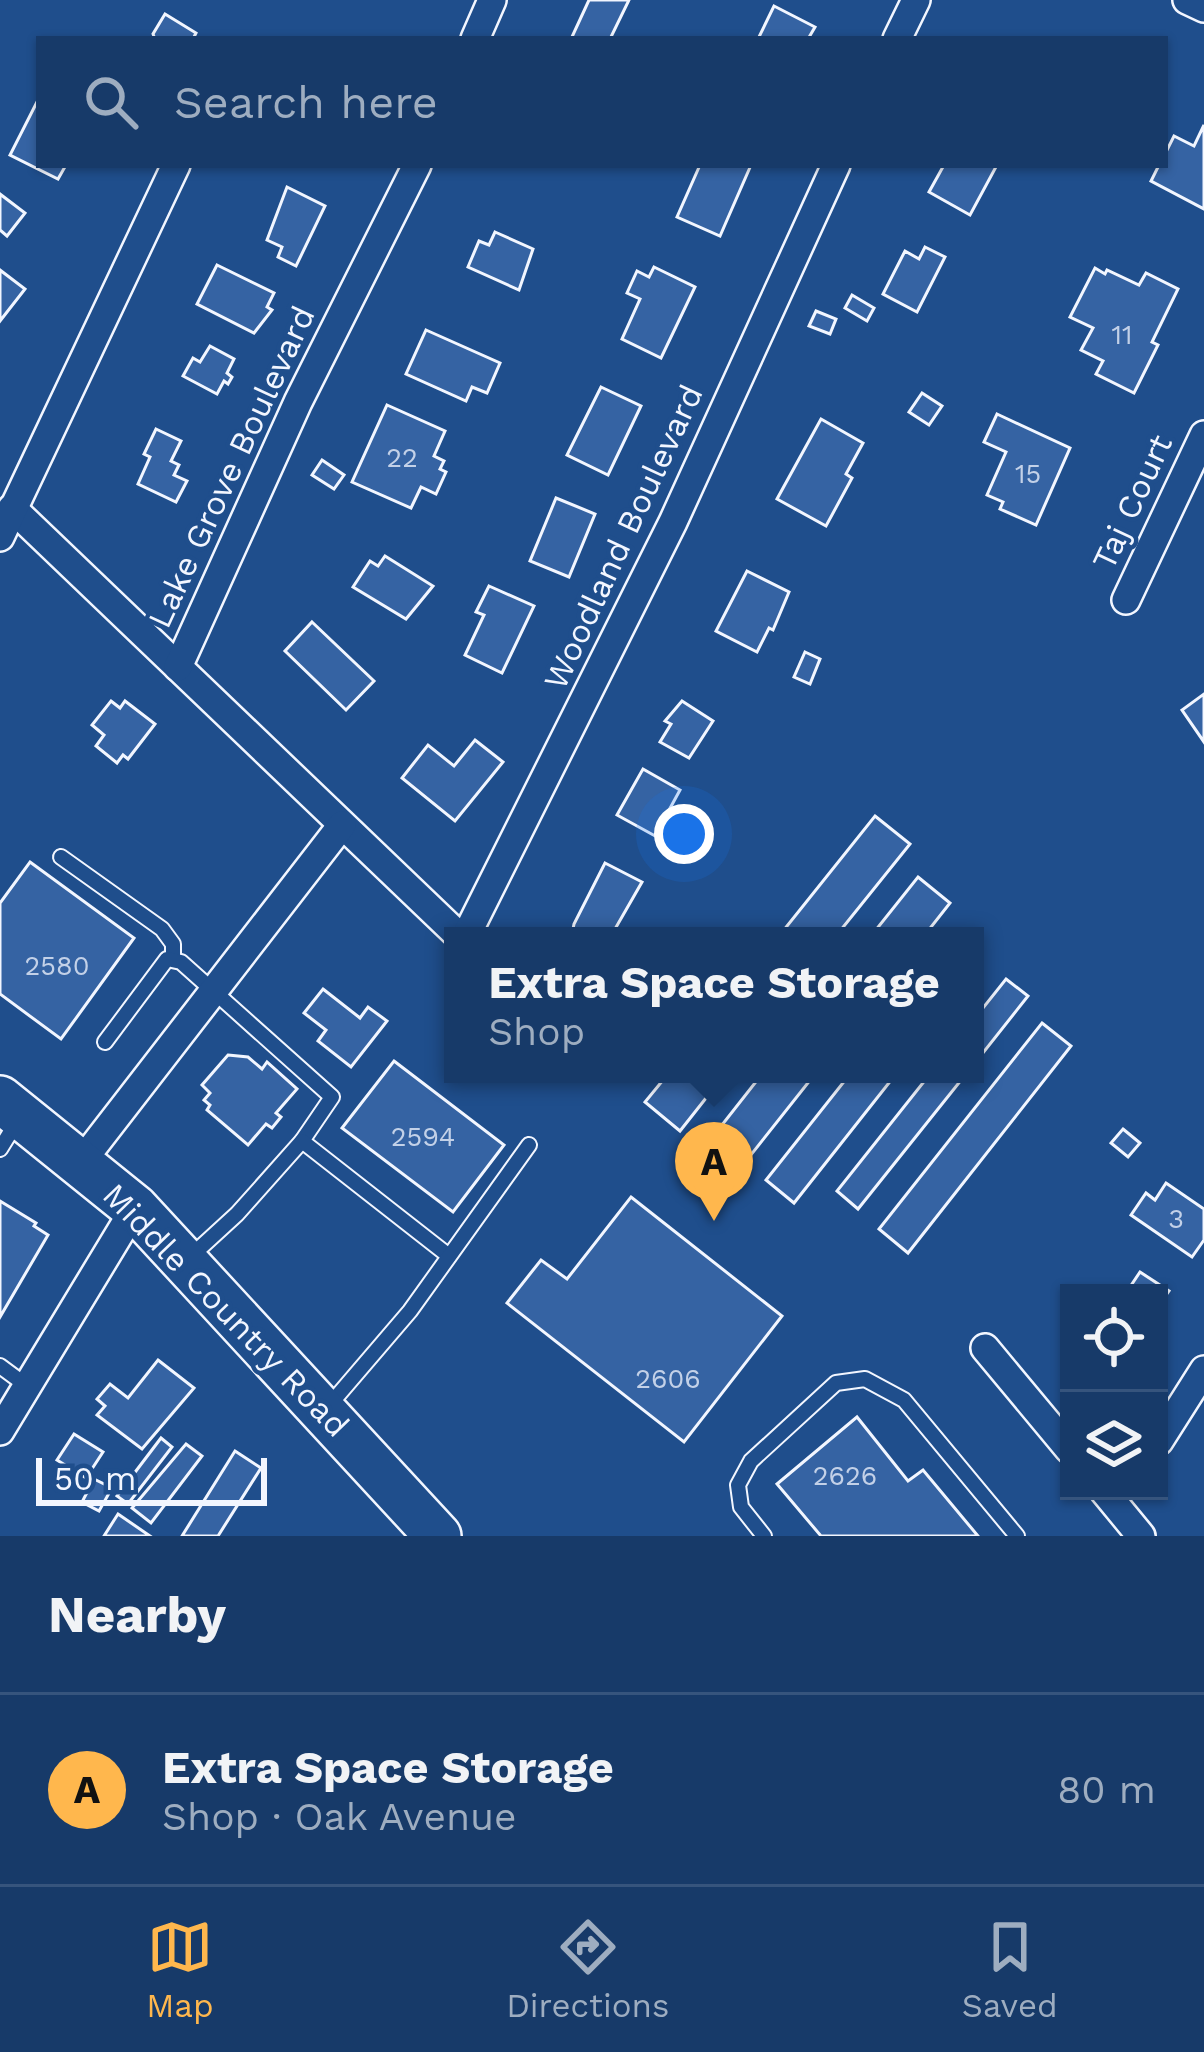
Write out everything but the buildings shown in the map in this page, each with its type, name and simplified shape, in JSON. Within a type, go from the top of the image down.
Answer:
[{"type":"main road","name":"Middle Country Road","points":[[7,1121],[82,1161],[135,1208],[438,1536]]},
{"type":"street","points":[[476,36],[493,0]]},
{"type":"street","points":[[898,36],[916,0]]},
{"type":"street","points":[[1187,0],[1204,8]]},
{"type":"street","points":[[0,537],[175,168]]},
{"type":"street","name":"Lake Grove Boulevard","points":[[342,825],[178,668],[298,402],[415,168]]},
{"type":"street","name":"Woodland Boulevard","points":[[467,927],[673,522],[835,168]]},
{"type":"street","name":"Taj Court","points":[[1126,600],[1204,435]]},
{"type":"street","points":[[12,508],[178,668]]},
{"type":"street","points":[[82,1161],[342,825]]},
{"type":"street","name":"Woodland Boulevard","points":[[342,825],[452,927]]},
{"type":"street","points":[[0,1431],[135,1208]]},
{"type":"street","points":[[985,1348],[1060,1438]]},
{"type":"street","points":[[1168,1427],[1204,1370]]},
{"type":"street","points":[[1118,1500],[1141,1536]]},
{"type":"lane","points":[[61,857],[162,928],[173,944],[173,958]]},
{"type":"lane","points":[[105,1042],[167,959],[173,958],[332,1096],[302,1141],[237,1214],[185,1262]]},
{"type":"lane","points":[[302,1141],[449,1256]]},
{"type":"lane","points":[[323,1412],[410,1311],[529,1145]]},
{"type":"lane","points":[[0,1366],[27,1386]]},
{"type":"lane","points":[[764,1536],[741,1507],[738,1485],[751,1461],[836,1383],[865,1379],[904,1400],[1017,1536]]},
{"type":"place","name":"Extra Space Storage","points":[[714,1221]]}]
